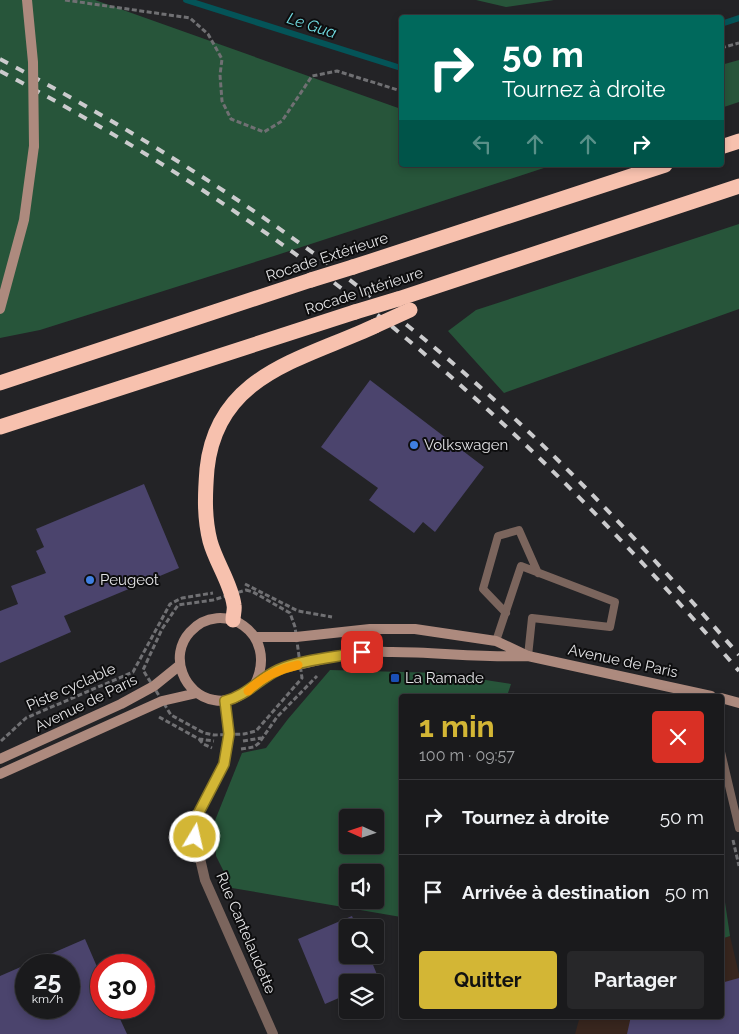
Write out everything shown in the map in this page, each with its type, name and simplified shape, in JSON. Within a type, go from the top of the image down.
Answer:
[{"type":"highway","points":[[724,146],[739,141]]},
{"type":"highway","name":"Rocade Extérieure","points":[[0,383],[659,167]]},
{"type":"highway","name":"Rocade Intérieure","points":[[0,427],[398,299],[739,186]]},
{"type":"highway","points":[[233,620],[235,606],[211,542],[205,512],[209,452],[216,431],[227,410],[245,391],[262,378],[307,354],[410,310],[426,289]]},
{"type":"main road","points":[[0,309],[24,220],[34,146],[33,62],[27,0]]},
{"type":"main road","points":[[255,684],[262,660],[261,648],[246,626],[233,620],[219,618],[206,621],[189,632],[181,652],[180,665],[183,676],[197,693],[215,701],[236,698],[280,669],[362,652],[414,652],[499,657],[528,656]]},
{"type":"main road","points":[[255,637],[296,637],[370,629],[401,628],[496,641],[528,656]]},
{"type":"main road","name":"Avenue de Paris","points":[[528,656],[702,694]]},
{"type":"main road","name":"Avenue de Paris","points":[[0,758],[121,704],[154,686],[180,665]]},
{"type":"main road","points":[[0,774],[162,701],[197,693]]},
{"type":"main road","points":[[724,699],[739,702]]},
{"type":"street","name":"Rue Cantelaudette","points":[[225,701],[229,734],[224,764],[196,818],[195,837],[206,880],[273,1034]]},
{"type":"lane","points":[[506,613],[483,589],[498,536],[519,530],[538,573]]},
{"type":"lane","points":[[496,641],[521,566],[615,602],[610,628],[532,618],[528,656]]},
{"type":"lane","points":[[724,765],[739,828]]},
{"type":"path","points":[[65,0],[190,18],[208,34],[222,59],[222,102],[231,119],[264,132],[282,121],[312,76],[337,71],[399,90]]},
{"type":"path","points":[[724,47],[739,43]]},
{"type":"path","points":[[290,613],[293,608]]},
{"type":"path","points":[[244,734],[256,731],[302,678],[300,664]]},
{"type":"path","name":"Piste cyclable","points":[[0,741],[26,718],[129,674]]},
{"type":"path","points":[[262,738],[277,717],[308,684]]},
{"type":"path","points":[[293,688],[298,693]]},
{"type":"path","points":[[160,720],[199,739]]},
{"type":"path","points":[[189,734],[193,727]]},
{"type":"shaded area","points":[[730,936],[739,974],[739,1034],[575,1034],[579,1019],[724,1019],[724,938]]},
{"type":"green space","points":[[0,0],[95,0],[399,108],[399,167],[547,167],[40,330],[0,338]]},
{"type":"green space","points":[[476,0],[554,0],[506,7]]},
{"type":"green space","points":[[739,60],[739,102],[724,107],[724,64]]},
{"type":"green space","points":[[739,224],[739,309],[504,393],[448,331],[476,310]]},
{"type":"green space","points":[[330,670],[440,673],[511,684],[508,694],[399,694],[399,917],[354,909],[384,909],[384,864],[339,864],[339,906],[232,888],[216,856],[214,823],[242,753],[266,748]]},
{"type":"green space","points":[[724,895],[730,936],[724,938]]},
{"type":"building","points":[[370,380],[484,467],[435,532],[423,522],[414,533],[369,500],[378,488],[321,447]]},
{"type":"building","name":"Peugeot","points":[[144,484],[179,568],[64,616],[71,632],[0,663],[0,611],[18,604],[11,586],[46,573],[36,551],[44,547],[36,529]]},
{"type":"building","points":[[339,922],[339,964],[373,964],[377,974],[339,974],[339,998],[325,1004],[298,939]]},
{"type":"building","points":[[85,939],[91,954],[90,1019],[120,1019],[127,1034],[0,1034],[0,976],[15,969],[15,1019],[80,1019],[80,954],[51,954]]},
{"type":"building","points":[[739,978],[739,1034],[627,1034],[630,1019],[724,1019],[724,982]]},
{"type":"waterway","name":"Le Gua","points":[[186,0],[399,67]]},
{"type":"waterway","name":"Le Gua","points":[[724,23],[739,18]]},
{"type":"railway","points":[[0,59],[108,119],[265,218],[364,291],[413,330],[500,405],[583,485],[739,655]]},
{"type":"railway","points":[[0,71],[88,120],[175,172],[259,228],[387,323],[448,374],[578,496],[660,582],[739,671]]},
{"type":"slow traffic","points":[[248,691],[255,684],[280,669],[298,665]]},
{"type":"place","name":"Volkswagen","points":[[414,445]]},
{"type":"place","name":"Peugeot","points":[[90,580]]},
{"type":"place","name":"La Ramade","points":[[395,678]]},
{"type":"route","points":[[195,837],[196,818],[224,764],[229,734],[225,701],[247,692],[255,684],[280,669],[362,652]]}]
